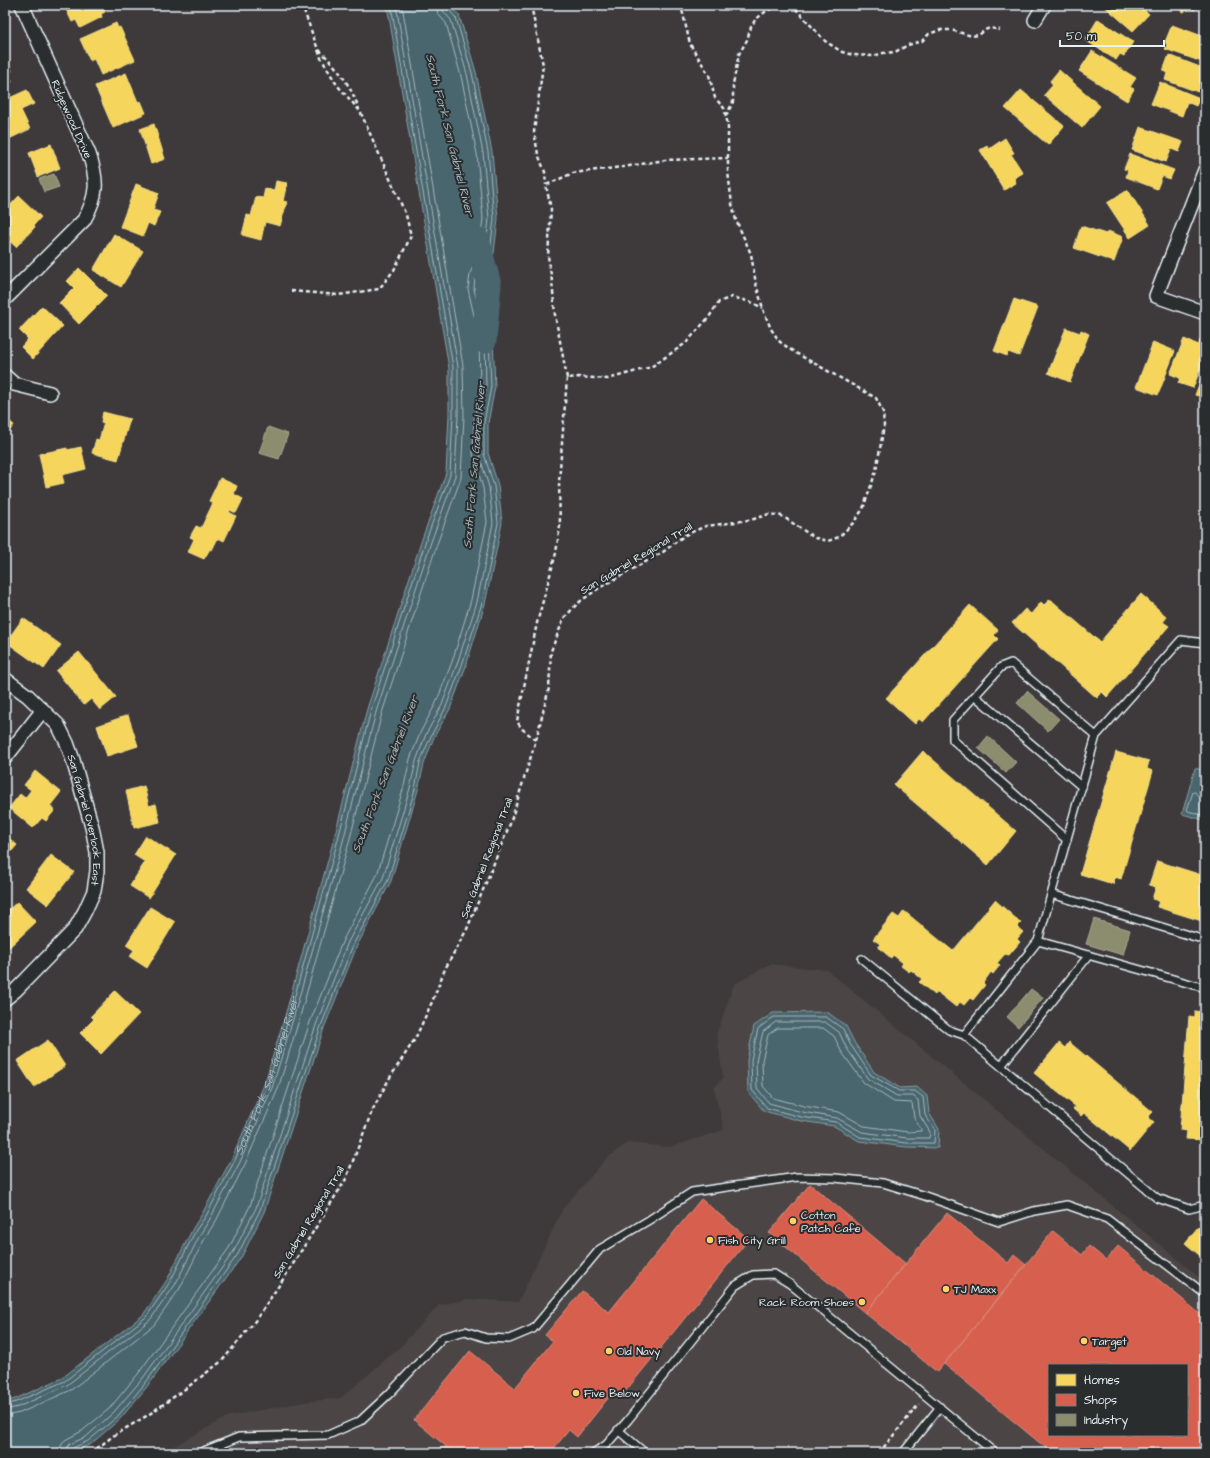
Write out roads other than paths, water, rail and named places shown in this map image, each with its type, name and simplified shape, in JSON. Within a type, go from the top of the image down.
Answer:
[{"type":"street","name":"Ridgewood Drive","points":[[5,300],[84,220],[92,206],[96,180],[89,154],[22,5]]},
{"type":"street","points":[[1036,20],[1044,5]]},
{"type":"street","points":[[1205,170],[1156,296],[1205,313]]},
{"type":"street","points":[[5,376],[14,384],[50,393]]},
{"type":"street","name":"San Gabriel Overlook East","points":[[5,679],[28,696],[58,725],[73,760],[92,827],[97,852],[97,871],[94,891],[75,929],[16,990],[5,999]]},
{"type":"street","points":[[5,758],[44,711]]},
{"type":"lane","points":[[964,1035],[1038,941],[1096,736],[1181,640],[1205,643]]},
{"type":"lane","points":[[1067,840],[953,740],[953,720],[1001,667],[1011,663],[1096,736]]},
{"type":"lane","points":[[975,696],[1082,787]]},
{"type":"lane","points":[[1051,894],[1205,940]]},
{"type":"lane","points":[[1038,941],[1205,988]]},
{"type":"lane","points":[[1001,1066],[1089,956]]},
{"type":"lane","points":[[862,959],[949,1030],[964,1035],[1157,1198],[1189,1209],[1205,1205]]},
{"type":"lane","points":[[199,1453],[238,1437],[328,1435],[360,1421],[389,1394],[443,1337],[465,1331],[486,1338],[509,1339],[533,1328],[600,1249],[692,1192],[797,1177],[835,1178],[883,1183],[999,1222],[1034,1211],[1066,1205],[1107,1219],[1205,1294]]},
{"type":"lane","points":[[593,1453],[606,1445],[628,1420],[735,1286],[753,1275],[774,1274],[790,1284],[995,1453]]},
{"type":"lane","points":[[903,1453],[940,1407]]},
{"type":"lane","points":[[618,1430],[645,1453]]},
{"type":"water","points":[[387,5],[450,5],[459,15],[476,72],[492,152],[498,219],[494,253],[484,279],[483,290],[493,336],[495,387],[488,423],[488,453],[498,485],[502,523],[485,604],[466,666],[450,709],[434,737],[424,764],[418,790],[391,881],[357,946],[324,1028],[264,1212],[242,1256],[150,1383],[120,1419],[91,1444],[71,1453],[5,1453],[5,1402],[62,1378],[143,1315],[167,1280],[193,1228],[232,1158],[264,1085],[285,1016],[333,842],[367,709],[422,539],[446,473],[449,415],[449,368]]},
{"type":"water","points":[[1195,768],[1205,771],[1199,792],[1205,794],[1205,823],[1204,820],[1182,814]]},
{"type":"water","points":[[827,1012],[846,1026],[854,1042],[874,1072],[900,1088],[917,1087],[927,1096],[929,1113],[939,1129],[938,1148],[906,1147],[859,1141],[834,1126],[801,1121],[764,1111],[748,1092],[747,1060],[754,1026],[773,1013]]},
{"type":"waterway","name":"South Fork San Gabriel River","points":[[477,240],[489,285],[484,341]]},
{"type":"place","name":"Cotton Patch Cafe","points":[[793,1221]]},
{"type":"place","name":"Fish City Grill","points":[[710,1240]]},
{"type":"place","name":"TJ Maxx","points":[[946,1289]]},
{"type":"place","name":"Rack Room Shoes","points":[[862,1302]]},
{"type":"place","name":"Target","points":[[1084,1341]]},
{"type":"place","name":"Old Navy","points":[[609,1351]]},
{"type":"place","name":"Five Below","points":[[576,1393]]}]
